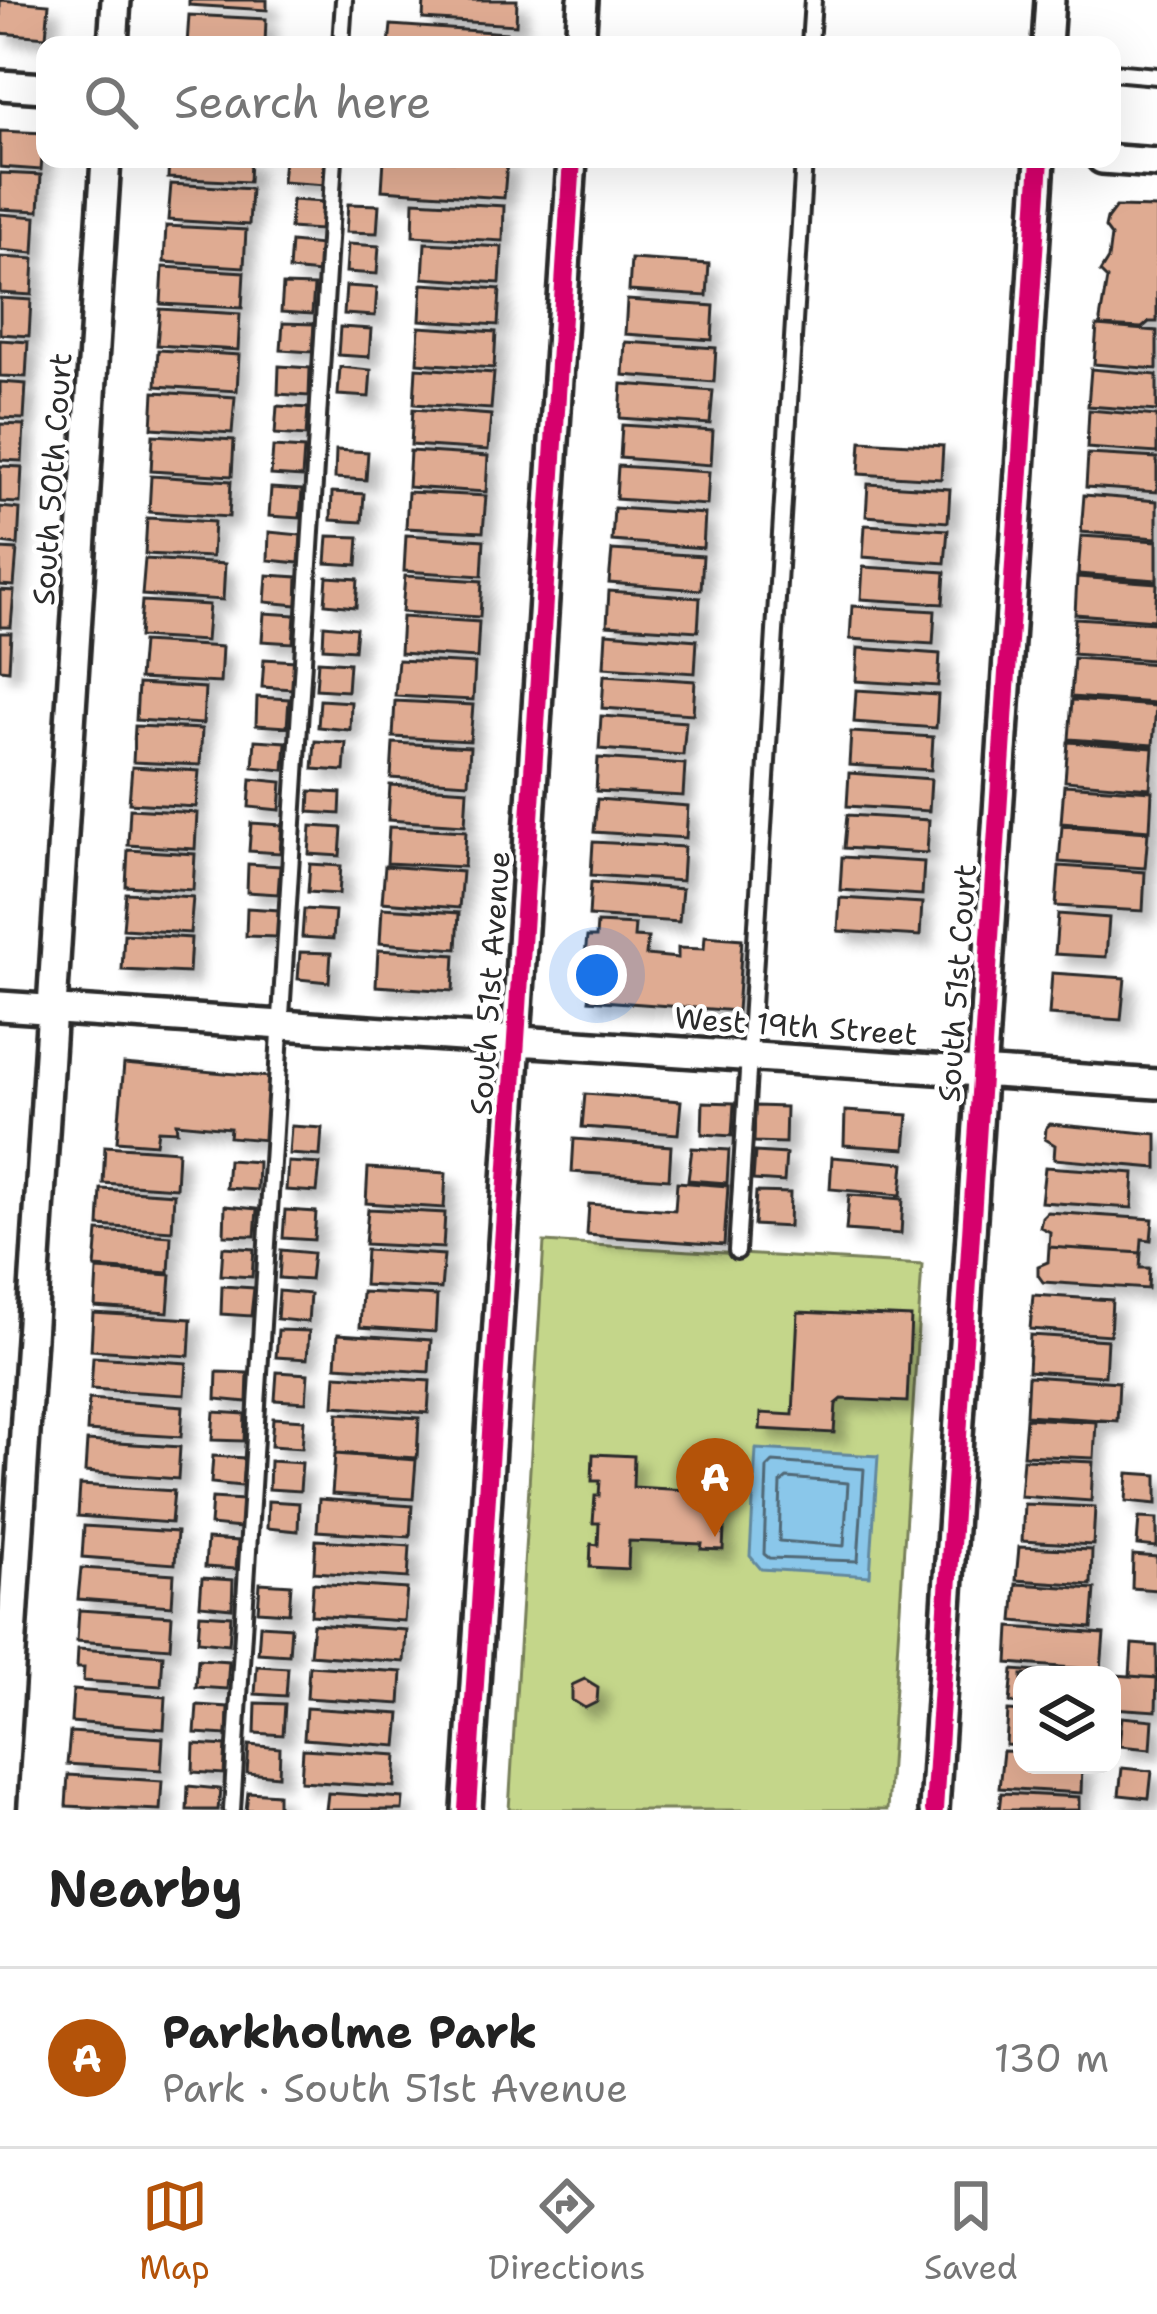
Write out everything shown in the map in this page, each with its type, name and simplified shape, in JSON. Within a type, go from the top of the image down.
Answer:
[{"type":"street","points":[[114,36],[116,0]]},
{"type":"street","points":[[581,36],[583,0]]},
{"type":"street","points":[[1048,36],[1050,0]]},
{"type":"street","points":[[0,85],[36,87]]},
{"type":"street","points":[[1121,160],[1157,163]]},
{"type":"street","name":"South 50th Court","points":[[1,1810],[105,168]]},
{"type":"street","name":"South 51st Avenue","points":[[467,1810],[571,168]]},
{"type":"street","name":"South 51st Court","points":[[934,1810],[1039,168]]},
{"type":"street","name":"West 19th Street","points":[[0,1006],[1157,1084]]},
{"type":"lane","points":[[342,36],[344,0]]},
{"type":"lane","points":[[811,36],[813,0]]},
{"type":"lane","points":[[1121,73],[1157,76]]},
{"type":"lane","points":[[232,1810],[333,168]]},
{"type":"lane","points":[[737,1251],[803,168]]},
{"type":"green space","points":[[544,1242],[922,1265],[887,1810],[509,1810]]},
{"type":"water","points":[[756,1449],[878,1456],[870,1576],[761,1569],[750,1556]]},
{"type":"building","points":[[0,0],[49,4],[46,36],[0,33]]},
{"type":"building","points":[[189,0],[267,0],[267,10],[189,5]]},
{"type":"building","points":[[424,0],[517,0],[516,25],[423,19]]},
{"type":"building","points":[[189,15],[266,19],[265,36],[188,36]]},
{"type":"building","points":[[391,25],[506,33],[506,36],[390,36]]},
{"type":"building","points":[[0,131],[36,133],[36,168],[41,170],[0,167]]},
{"type":"building","points":[[169,168],[250,168],[249,182],[168,178]]},
{"type":"building","points":[[283,168],[327,168],[326,185],[282,182]]},
{"type":"building","points":[[383,168],[506,168],[504,198],[382,190]]},
{"type":"building","points":[[0,173],[41,175],[39,211],[0,209]]},
{"type":"building","points":[[171,184],[251,189],[249,225],[168,220]]},
{"type":"building","points":[[292,200],[323,202],[321,230],[290,228]]},
{"type":"building","points":[[414,201],[504,206],[503,241],[413,236]]},
{"type":"building","points":[[348,204],[379,205],[377,233],[346,232]]},
{"type":"building","points":[[1116,207],[1157,208],[1157,322],[1142,328],[1101,326],[1107,279],[1100,272],[1108,259],[1111,236],[1105,228]]},
{"type":"building","points":[[0,214],[36,217],[34,253],[0,250]]},
{"type":"building","points":[[166,226],[246,230],[244,267],[164,262]]},
{"type":"building","points":[[291,242],[322,245],[320,273],[289,270]]},
{"type":"building","points":[[425,243],[502,247],[500,283],[423,278]]},
{"type":"building","points":[[348,244],[379,246],[377,274],[346,272]]},
{"type":"building","points":[[0,257],[34,259],[32,295],[0,293]]},
{"type":"building","points":[[631,259],[709,264],[707,296],[629,291]]},
{"type":"building","points":[[163,267],[244,272],[242,308],[161,304]]},
{"type":"building","points":[[422,284],[500,289],[498,325],[420,320]]},
{"type":"building","points":[[283,285],[314,286],[312,314],[281,312]]},
{"type":"building","points":[[346,286],[377,288],[375,316],[344,314]]},
{"type":"building","points":[[0,298],[31,300],[29,336],[0,334]]},
{"type":"building","points":[[627,300],[714,306],[712,340],[625,334]]},
{"type":"building","points":[[160,309],[240,314],[238,350],[157,345]]},
{"type":"building","points":[[283,323],[314,324],[312,352],[281,350]]},
{"type":"building","points":[[1097,326],[1157,331],[1157,369],[1094,364]]},
{"type":"building","points":[[340,327],[371,329],[369,357],[338,355]]},
{"type":"building","points":[[419,327],[496,332],[494,368],[417,363]]},
{"type":"building","points":[[0,340],[28,342],[26,377],[0,376]]},
{"type":"building","points":[[625,342],[716,348],[714,382],[623,375]]},
{"type":"building","points":[[158,350],[239,355],[237,391],[156,386]]},
{"type":"building","points":[[279,366],[310,368],[309,396],[278,394]]},
{"type":"building","points":[[340,367],[371,370],[369,397],[338,395]]},
{"type":"building","points":[[416,368],[494,373],[491,409],[414,404]]},
{"type":"building","points":[[1091,369],[1157,375],[1157,411],[1088,406]]},
{"type":"building","points":[[0,382],[26,384],[24,419],[0,418]]},
{"type":"building","points":[[622,384],[713,391],[710,424],[620,418]]},
{"type":"building","points":[[154,392],[235,397],[232,433],[152,428]]},
{"type":"building","points":[[277,406],[308,408],[306,436],[275,434]]},
{"type":"building","points":[[413,409],[491,415],[488,450],[411,445]]},
{"type":"building","points":[[1089,410],[1157,416],[1157,453],[1087,448]]},
{"type":"building","points":[[0,424],[24,425],[22,461],[0,460]]},
{"type":"building","points":[[622,425],[713,431],[711,465],[620,458]]},
{"type":"building","points":[[153,435],[234,440],[232,476],[151,471]]},
{"type":"building","points":[[861,441],[943,446],[941,479],[859,474]]},
{"type":"building","points":[[273,447],[304,449],[302,477],[271,475]]},
{"type":"building","points":[[336,450],[368,452],[366,480],[335,478]]},
{"type":"building","points":[[410,451],[488,456],[486,492],[408,487]]},
{"type":"building","points":[[1088,454],[1157,458],[1157,492],[1086,487]]},
{"type":"building","points":[[0,466],[22,467],[20,503],[0,502]]},
{"type":"building","points":[[618,466],[709,472],[707,505],[616,499]]},
{"type":"building","points":[[151,476],[231,481],[229,517],[149,512]]},
{"type":"building","points":[[868,484],[950,489],[948,522],[866,516]]},
{"type":"building","points":[[271,488],[302,490],[300,518],[269,516]]},
{"type":"building","points":[[332,492],[364,494],[362,522],[331,520]]},
{"type":"building","points":[[408,492],[486,496],[483,532],[406,528]]},
{"type":"building","points":[[1084,495],[1157,501],[1157,538],[1081,532]]},
{"type":"building","points":[[0,507],[20,509],[18,545],[0,543]]},
{"type":"building","points":[[614,508],[705,514],[703,548],[612,541]]},
{"type":"building","points":[[147,518],[214,522],[212,557],[145,554]]},
{"type":"building","points":[[865,525],[948,530],[945,563],[863,557]]},
{"type":"building","points":[[269,532],[301,535],[299,563],[268,560]]},
{"type":"building","points":[[406,535],[484,540],[482,576],[404,571]]},
{"type":"building","points":[[328,536],[359,537],[357,565],[326,563]]},
{"type":"building","points":[[1081,536],[1157,541],[1157,580],[1078,574]]},
{"type":"building","points":[[0,549],[17,550],[14,586],[0,585]]},
{"type":"building","points":[[612,550],[703,556],[701,590],[609,583]]},
{"type":"building","points":[[145,559],[225,564],[223,600],[142,595]]},
{"type":"building","points":[[863,567],[945,572],[943,604],[861,599]]},
{"type":"building","points":[[267,575],[298,577],[297,605],[265,602]]},
{"type":"building","points":[[405,576],[482,581],[480,617],[402,612]]},
{"type":"building","points":[[327,577],[358,579],[356,607],[325,604]]},
{"type":"building","points":[[1077,577],[1157,583],[1155,620],[1075,614]]},
{"type":"building","points":[[0,590],[14,591],[11,627],[0,627]]},
{"type":"building","points":[[609,591],[700,598],[698,631],[607,625]]},
{"type":"building","points":[[142,601],[209,605],[206,641],[139,637]]},
{"type":"building","points":[[852,606],[935,611],[933,644],[850,639]]},
{"type":"building","points":[[264,613],[295,615],[293,643],[262,641]]},
{"type":"building","points":[[402,617],[479,622],[477,658],[400,653]]},
{"type":"building","points":[[1075,618],[1155,623],[1152,660],[1073,654]]},
{"type":"building","points":[[324,625],[356,628],[354,650],[323,648]]},
{"type":"building","points":[[0,633],[11,633],[9,670],[0,669]]},
{"type":"building","points":[[606,633],[697,640],[695,673],[604,667]]},
{"type":"building","points":[[142,642],[222,647],[220,683],[139,679]]},
{"type":"building","points":[[858,648],[940,654],[938,686],[856,681]]},
{"type":"building","points":[[1074,658],[1157,664],[1156,703],[1071,697]]},
{"type":"building","points":[[264,659],[295,661],[293,689],[262,687]]},
{"type":"building","points":[[398,660],[475,664],[473,700],[395,696]]},
{"type":"building","points":[[318,661],[349,663],[347,691],[316,689]]},
{"type":"building","points":[[604,675],[695,681],[693,714],[602,708]]},
{"type":"building","points":[[138,684],[205,688],[203,724],[136,720]]},
{"type":"building","points":[[856,690],[938,695],[936,728],[854,722]]},
{"type":"building","points":[[257,697],[289,699],[287,727],[256,725]]},
{"type":"building","points":[[320,700],[351,702],[350,730],[318,727]]},
{"type":"building","points":[[1072,700],[1156,706],[1153,745],[1069,739]]},
{"type":"building","points":[[395,701],[473,705],[470,741],[393,737]]},
{"type":"building","points":[[601,716],[686,722],[683,755],[599,749]]},
{"type":"building","points":[[135,726],[202,729],[200,765],[133,762]]},
{"type":"building","points":[[851,732],[933,737],[931,770],[849,765]]},
{"type":"building","points":[[255,740],[286,742],[284,770],[253,767]]},
{"type":"building","points":[[315,741],[346,743],[344,771],[313,769]]},
{"type":"building","points":[[1068,742],[1153,748],[1150,788],[1065,781]]},
{"type":"building","points":[[393,743],[470,747],[468,783],[391,778]]},
{"type":"building","points":[[598,758],[685,764],[683,796],[596,791]]},
{"type":"building","points":[[132,767],[199,771],[196,807],[129,803]]},
{"type":"building","points":[[849,773],[931,779],[929,811],[847,806]]},
{"type":"building","points":[[251,779],[282,782],[280,810],[249,807]]},
{"type":"building","points":[[390,785],[467,790],[465,825],[388,820]]},
{"type":"building","points":[[1064,785],[1152,791],[1150,830],[1061,823]]},
{"type":"building","points":[[310,791],[341,793],[340,814],[309,812]]},
{"type":"building","points":[[597,799],[688,806],[686,838],[594,832]]},
{"type":"building","points":[[130,809],[197,813],[195,849],[128,845]]},
{"type":"building","points":[[847,815],[929,820],[927,853],[844,848]]},
{"type":"building","points":[[251,823],[282,825],[280,853],[249,851]]},
{"type":"building","points":[[311,826],[342,828],[340,856],[309,854]]},
{"type":"building","points":[[1062,826],[1148,832],[1145,868],[1059,862]]},
{"type":"building","points":[[389,827],[466,831],[464,867],[387,863]]},
{"type":"building","points":[[593,842],[684,847],[682,881],[591,875]]},
{"type":"building","points":[[128,850],[195,854],[193,890],[126,886]]},
{"type":"building","points":[[842,857],[924,862],[922,895],[840,890]]},
{"type":"building","points":[[248,864],[280,866],[278,894],[247,892]]},
{"type":"building","points":[[310,864],[341,866],[339,894],[308,892]]},
{"type":"building","points":[[385,866],[462,872],[459,908],[382,902]]},
{"type":"building","points":[[1059,866],[1145,872],[1143,911],[1056,906]]},
{"type":"building","points":[[591,882],[682,889],[679,922],[589,916]]},
{"type":"building","points":[[126,893],[193,897],[190,933],[123,929]]},
{"type":"building","points":[[840,898],[922,903],[920,936],[838,931]]},
{"type":"building","points":[[247,908],[279,910],[277,937],[246,936]]},
{"type":"building","points":[[382,908],[459,913],[457,949],[380,943]]},
{"type":"building","points":[[304,909],[335,911],[333,939],[302,937]]},
{"type":"building","points":[[1058,914],[1109,918],[1106,957],[1055,954]]},
{"type":"building","points":[[597,923],[635,925],[634,937],[648,938],[646,955],[678,958],[678,948],[704,949],[705,936],[742,939],[737,1011],[589,1000],[585,966],[594,967],[595,956],[585,955],[587,937],[596,937]]},
{"type":"building","points":[[124,934],[191,938],[189,973],[122,970]]},
{"type":"building","points":[[378,950],[455,955],[453,991],[376,986]]},
{"type":"building","points":[[300,952],[331,953],[329,982],[298,979]]},
{"type":"building","points":[[1052,973],[1125,978],[1121,1020],[1049,1015]]},
{"type":"building","points":[[124,1064],[270,1077],[266,1140],[229,1137],[230,1128],[176,1123],[177,1131],[158,1130],[156,1144],[117,1141]]},
{"type":"building","points":[[585,1094],[681,1101],[678,1134],[582,1127]]},
{"type":"building","points":[[703,1102],[734,1103],[732,1136],[702,1134]]},
{"type":"building","points":[[755,1106],[786,1107],[785,1143],[754,1142]]},
{"type":"building","points":[[845,1111],[908,1115],[905,1149],[844,1145]]},
{"type":"building","points":[[1050,1124],[1157,1134],[1157,1168],[1054,1159],[1055,1145],[1045,1139]]},
{"type":"building","points":[[291,1126],[322,1128],[320,1156],[289,1154]]},
{"type":"building","points":[[574,1139],[671,1146],[669,1179],[572,1172]]},
{"type":"building","points":[[105,1146],[178,1151],[176,1188],[103,1183]]},
{"type":"building","points":[[692,1148],[729,1150],[727,1183],[688,1180]]},
{"type":"building","points":[[755,1152],[786,1154],[784,1182],[753,1180]]},
{"type":"building","points":[[832,1157],[904,1163],[901,1195],[830,1189]]},
{"type":"building","points":[[228,1160],[258,1162],[257,1190],[226,1188]]},
{"type":"building","points":[[288,1162],[320,1164],[317,1192],[286,1190]]},
{"type":"building","points":[[1045,1167],[1134,1173],[1132,1208],[1041,1202]]},
{"type":"building","points":[[368,1168],[446,1173],[444,1208],[366,1203]]},
{"type":"building","points":[[677,1182],[728,1186],[724,1245],[587,1235],[589,1204],[675,1210]]},
{"type":"building","points":[[101,1189],[174,1194],[172,1231],[99,1226]]},
{"type":"building","points":[[756,1192],[790,1193],[789,1227],[754,1225]]},
{"type":"building","points":[[849,1195],[903,1199],[901,1234],[846,1230]]},
{"type":"building","points":[[225,1206],[257,1209],[255,1236],[224,1235]]},
{"type":"building","points":[[368,1209],[445,1213],[443,1248],[365,1244]]},
{"type":"building","points":[[285,1210],[316,1212],[314,1240],[283,1238]]},
{"type":"building","points":[[1047,1212],[1153,1219],[1151,1240],[1142,1239],[1141,1253],[1049,1247],[1050,1232],[1040,1227]]},
{"type":"building","points":[[98,1231],[171,1236],[169,1273],[95,1268]]},
{"type":"building","points":[[223,1247],[254,1249],[252,1277],[221,1275]]},
{"type":"building","points":[[1049,1247],[1141,1253],[1140,1268],[1149,1268],[1148,1289],[1043,1282],[1038,1266],[1048,1262]]},
{"type":"building","points":[[281,1250],[313,1253],[310,1280],[279,1278]]},
{"type":"building","points":[[366,1250],[444,1255],[441,1289],[364,1285]]},
{"type":"building","points":[[97,1270],[171,1275],[168,1312],[95,1307]]},
{"type":"building","points":[[222,1286],[254,1288],[251,1316],[221,1314]]},
{"type":"building","points":[[279,1291],[310,1294],[308,1322],[277,1319]]},
{"type":"building","points":[[362,1292],[437,1296],[435,1332],[360,1327]]},
{"type":"building","points":[[1033,1295],[1112,1300],[1110,1335],[1030,1329]]},
{"type":"building","points":[[798,1312],[911,1317],[907,1402],[842,1399],[836,1404],[834,1433],[760,1429],[761,1413],[793,1415]]},
{"type":"building","points":[[93,1313],[191,1319],[189,1356],[91,1350]]},
{"type":"building","points":[[278,1330],[309,1331],[307,1359],[276,1357]]},
{"type":"building","points":[[338,1334],[431,1340],[429,1372],[336,1366]]},
{"type":"building","points":[[1030,1335],[1107,1340],[1105,1376],[1028,1371]]},
{"type":"building","points":[[93,1357],[187,1363],[185,1395],[91,1389]]},
{"type":"building","points":[[217,1372],[248,1373],[247,1402],[216,1399]]},
{"type":"building","points":[[277,1372],[308,1374],[306,1402],[275,1400]]},
{"type":"building","points":[[336,1375],[430,1381],[428,1413],[334,1406]]},
{"type":"building","points":[[1028,1376],[1119,1382],[1117,1421],[1026,1415]]},
{"type":"building","points":[[89,1399],[183,1406],[181,1437],[87,1431]]},
{"type":"building","points":[[214,1412],[245,1414],[244,1441],[212,1440]]},
{"type":"building","points":[[338,1413],[419,1418],[417,1458],[336,1453]]},
{"type":"building","points":[[273,1418],[304,1420],[302,1448],[271,1446]]},
{"type":"building","points":[[1026,1418],[1096,1422],[1094,1458],[1023,1455]]},
{"type":"building","points":[[87,1441],[180,1447],[178,1479],[85,1472]]},
{"type":"building","points":[[335,1454],[416,1460],[413,1499],[332,1494]]},
{"type":"building","points":[[593,1454],[634,1456],[633,1487],[726,1488],[723,1550],[701,1549],[702,1544],[629,1541],[628,1569],[590,1567],[591,1544],[598,1545],[599,1523],[593,1523],[600,1481],[592,1481]]},
{"type":"building","points":[[213,1456],[244,1458],[242,1486],[211,1483]]},
{"type":"building","points":[[1023,1459],[1093,1462],[1091,1501],[1020,1496]]},
{"type":"building","points":[[270,1461],[302,1463],[300,1491],[269,1489]]},
{"type":"building","points":[[1128,1473],[1157,1475],[1157,1504],[1126,1501]]},
{"type":"building","points":[[80,1485],[174,1491],[171,1523],[78,1516]]},
{"type":"building","points":[[212,1498],[243,1500],[241,1528],[210,1525]]},
{"type":"building","points":[[319,1499],[412,1506],[410,1537],[317,1531]]},
{"type":"building","points":[[268,1501],[299,1503],[298,1531],[267,1528]]},
{"type":"building","points":[[1024,1504],[1095,1507],[1093,1545],[1022,1541]]},
{"type":"building","points":[[1139,1518],[1157,1519],[1157,1547],[1137,1545]]},
{"type":"building","points":[[84,1526],[177,1532],[175,1564],[82,1557]]},
{"type":"building","points":[[207,1539],[238,1541],[236,1569],[205,1567]]},
{"type":"building","points":[[316,1540],[410,1546],[408,1578],[314,1572]]},
{"type":"building","points":[[1019,1547],[1092,1550],[1091,1585],[1016,1580]]},
{"type":"building","points":[[1133,1555],[1157,1557],[1157,1590],[1132,1588]]},
{"type":"building","points":[[81,1568],[174,1574],[172,1606],[78,1599]]},
{"type":"building","points":[[202,1578],[233,1580],[232,1608],[200,1605]]},
{"type":"building","points":[[260,1583],[291,1585],[289,1613],[258,1611]]},
{"type":"building","points":[[313,1583],[407,1589],[404,1621],[311,1615]]},
{"type":"building","points":[[1016,1584],[1095,1589],[1092,1628],[1013,1621]]},
{"type":"building","points":[[79,1610],[172,1616],[170,1648],[77,1641]]},
{"type":"building","points":[[200,1614],[231,1616],[229,1644],[198,1641]]},
{"type":"building","points":[[313,1624],[406,1630],[404,1662],[310,1655]]},
{"type":"building","points":[[260,1625],[291,1627],[289,1655],[258,1653]]},
{"type":"building","points":[[1010,1627],[1104,1634],[1101,1666],[1008,1663]]},
{"type":"building","points":[[1132,1644],[1157,1646],[1157,1678],[1130,1676]]},
{"type":"building","points":[[78,1649],[163,1655],[161,1686],[83,1681],[84,1668],[77,1668]]},
{"type":"building","points":[[198,1659],[229,1661],[227,1689],[196,1687]]},
{"type":"building","points":[[257,1666],[288,1668],[286,1696],[255,1694]]},
{"type":"building","points":[[309,1666],[402,1672],[400,1704],[307,1698]]},
{"type":"building","points":[[1121,1675],[1157,1678],[1156,1711],[1121,1709]]},
{"type":"building","points":[[585,1679],[598,1687],[597,1702],[585,1708],[572,1700],[572,1685]]},
{"type":"building","points":[[73,1690],[166,1697],[164,1729],[71,1722]]},
{"type":"building","points":[[256,1703],[285,1704],[283,1735],[255,1733]]},
{"type":"building","points":[[197,1705],[228,1707],[227,1735],[195,1733]]},
{"type":"building","points":[[306,1708],[400,1714],[397,1746],[304,1739]]},
{"type":"building","points":[[1008,1711],[1013,1711],[1013,1745],[1006,1745]]},
{"type":"building","points":[[1122,1717],[1153,1720],[1151,1749],[1121,1746]]},
{"type":"building","points":[[70,1732],[163,1738],[161,1770],[67,1764]]},
{"type":"building","points":[[194,1744],[226,1746],[224,1774],[193,1772]]},
{"type":"building","points":[[249,1745],[280,1748],[279,1776],[247,1773]]},
{"type":"building","points":[[303,1749],[397,1755],[395,1787],[301,1781]]},
{"type":"building","points":[[1003,1751],[1013,1752],[1013,1774],[1082,1774],[1081,1793],[999,1788]]},
{"type":"building","points":[[1122,1768],[1152,1771],[1149,1798],[1119,1795]]},
{"type":"building","points":[[68,1775],[162,1781],[160,1810],[66,1806]]},
{"type":"building","points":[[188,1786],[220,1789],[218,1810],[187,1810]]},
{"type":"building","points":[[248,1792],[278,1794],[278,1810],[246,1810]]},
{"type":"building","points":[[328,1793],[403,1798],[402,1810],[326,1810]]},
{"type":"building","points":[[1001,1793],[1079,1797],[1079,1810],[999,1810]]},
{"type":"cycle path","points":[[467,1810],[571,168]]},
{"type":"cycle path","points":[[934,1810],[1039,168]]},
{"type":"place","name":"Parkholme Park","points":[[715,1537]]}]
